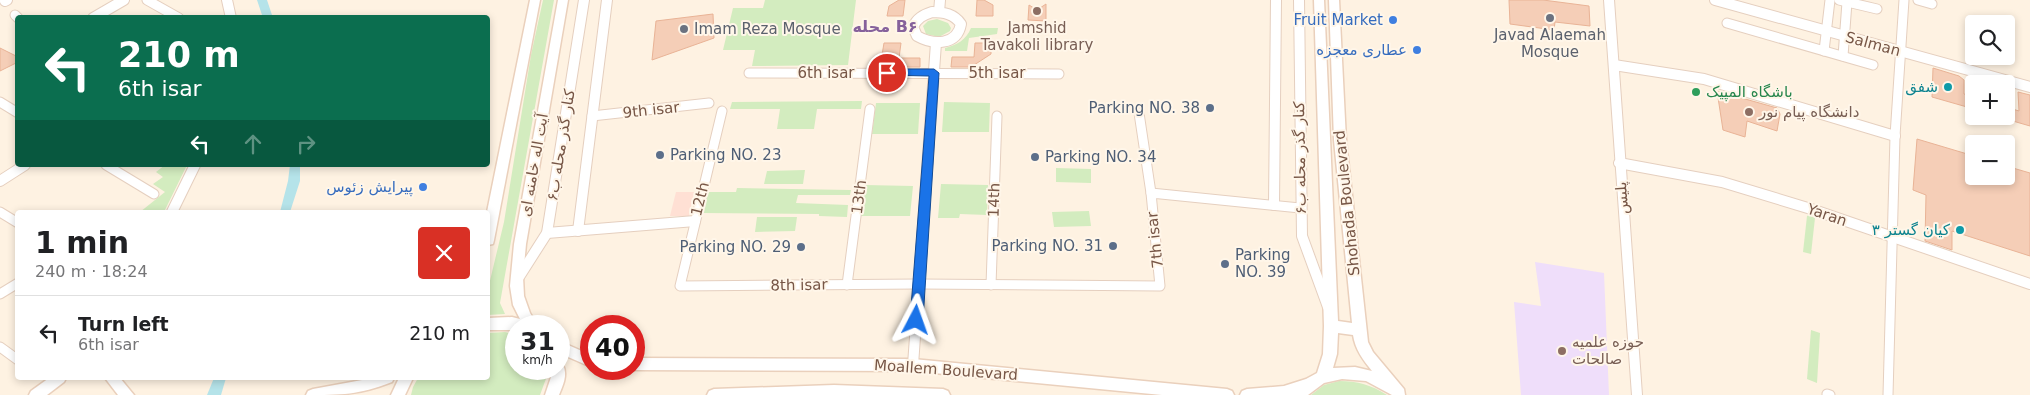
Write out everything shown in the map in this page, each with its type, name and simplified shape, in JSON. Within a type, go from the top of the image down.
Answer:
[{"type":"main road","name":"آیت اله خامنه ای","points":[[490,230],[535,0]]},
{"type":"main road","name":"آیت اله خامنه ای","points":[[523,315],[516,291],[520,244],[563,0]]},
{"type":"main road","name":"Shohada Boulevard","points":[[1319,0],[1331,326],[1330,354],[1323,376]]},
{"type":"main road","name":"Shohada Boulevard","points":[[1334,0],[1340,140],[1361,342],[1368,356],[1400,394]]},
{"type":"main road","points":[[1321,50],[1337,52]]},
{"type":"main road","points":[[490,324],[505,323]]},
{"type":"main road","points":[[1331,326],[1360,330]]},
{"type":"main road","name":"Moallem Boulevard","points":[[645,364],[913,365],[1227,395]]},
{"type":"main road","points":[[1247,395],[1302,390],[1323,376],[1338,373],[1362,375],[1385,384],[1400,394]]},
{"type":"main road","points":[[36,395],[56,380]]},
{"type":"main road","points":[[114,380],[128,395]]},
{"type":"main road","points":[[314,395],[370,386],[383,380]]},
{"type":"main road","points":[[398,395],[405,380]]},
{"type":"main road","points":[[552,395],[557,380]]},
{"type":"main road","name":"Moallem Boulevard","points":[[714,395],[834,391],[943,395]]},
{"type":"street","points":[[98,15],[124,0]]},
{"type":"street","points":[[147,0],[174,15]]},
{"type":"street","points":[[227,0],[230,15]]},
{"type":"street","name":"کنار گذر محله ب۶","points":[[516,281],[548,233],[584,0]]},
{"type":"street","points":[[578,231],[607,0]]},
{"type":"street","points":[[939,12],[940,0]]},
{"type":"street","points":[[1274,205],[1276,0]]},
{"type":"street","name":"کنار گذر محله ب۶","points":[[1299,0],[1300,208],[1302,236],[1330,311]]},
{"type":"street","name":"پلیس","points":[[1609,0],[1619,163],[1637,395]]},
{"type":"street","points":[[1824,51],[1830,0]]},
{"type":"street","points":[[1888,395],[1895,136],[1904,0]]},
{"type":"street","points":[[1918,0],[1932,4]]},
{"type":"street","name":"Salman","points":[[1720,1],[1742,4],[1844,36],[2030,88]]},
{"type":"street","points":[[1843,56],[1843,1],[1877,10]]},
{"type":"street","points":[[932,12],[939,12],[954,16],[959,20],[961,29],[955,37],[936,43],[928,42],[916,36],[913,27],[919,18],[932,12]]},
{"type":"street","points":[[1727,23],[1873,65]]},
{"type":"street","points":[[913,365],[936,43]]},
{"type":"street","points":[[1614,65],[1704,79],[1895,136]]},
{"type":"street","name":"6th isar","points":[[749,73],[934,73]]},
{"type":"street","name":"5th isar","points":[[934,73],[1059,74]]},
{"type":"street","points":[[0,102],[15,111]]},
{"type":"street","name":"9th isar","points":[[592,116],[710,103]]},
{"type":"street","name":"13th","points":[[848,285],[870,109]]},
{"type":"street","name":"12th","points":[[680,286],[722,111]]},
{"type":"street","points":[[1139,114],[1151,193]]},
{"type":"street","name":"14th","points":[[991,285],[996,116]]},
{"type":"street","name":"Yaran","points":[[1619,163],[1722,182],[2030,284]]},
{"type":"street","points":[[0,181],[22,167]]},
{"type":"street","points":[[109,167],[154,194]]},
{"type":"street","points":[[173,210],[194,167]]},
{"type":"street","name":"7th isar","points":[[919,284],[1160,286],[1151,193],[1300,208]]},
{"type":"street","points":[[0,212],[15,221]]},
{"type":"street","points":[[548,233],[695,221]]},
{"type":"street","name":"8th isar","points":[[680,286],[919,284]]},
{"type":"street","points":[[0,294],[15,285]]},
{"type":"street","points":[[0,347],[15,358]]},
{"type":"shaded area","points":[[676,192],[694,192],[689,216],[670,216]]},
{"type":"shaded area","name":"حوزه علمیه صالحات","points":[[1535,262],[1604,273],[1609,395],[1521,395],[1514,302],[1541,306]]},
{"type":"green space","points":[[543,0],[554,0],[500,303],[505,314],[490,315],[490,281],[504,222],[531,55]]},
{"type":"green space","points":[[765,0],[856,0],[848,65],[752,66],[755,50],[723,50],[733,8],[763,8]]},
{"type":"green space","points":[[937,19],[948,23],[951,28],[950,31],[939,37],[926,34],[923,26],[928,21]]},
{"type":"green space","points":[[971,28],[998,28],[997,34],[969,38],[967,51],[945,51],[945,48],[957,44],[964,39]]},
{"type":"green space","points":[[862,101],[861,109],[817,109],[814,129],[777,129],[780,109],[730,109],[732,102]]},
{"type":"green space","points":[[944,102],[990,103],[989,132],[942,132]]},
{"type":"green space","points":[[876,103],[920,103],[918,134],[872,134]]},
{"type":"green space","points":[[162,167],[186,167],[165,210],[142,210],[165,192],[153,184],[163,177],[156,172]]},
{"type":"green space","points":[[1056,168],[1091,169],[1091,183],[1056,182]]},
{"type":"green space","points":[[805,170],[803,184],[764,184],[767,171]]},
{"type":"green space","points":[[941,184],[988,185],[987,215],[960,214],[959,218],[938,218]]},
{"type":"green space","points":[[865,185],[913,186],[910,216],[861,216]]},
{"type":"green space","points":[[737,188],[851,190],[850,195],[798,195],[796,203],[848,205],[847,217],[819,216],[819,214],[702,213],[707,192],[736,192]]},
{"type":"green space","points":[[1089,211],[1091,226],[1054,227],[1052,212]]},
{"type":"green space","points":[[1807,216],[1815,218],[1811,254],[1803,252]]},
{"type":"green space","points":[[757,217],[797,217],[795,231],[755,232]]},
{"type":"green space","points":[[1811,330],[1820,333],[1817,383],[1807,379]]},
{"type":"green space","points":[[505,332],[505,380],[546,380],[540,395],[411,395],[417,380],[490,380],[490,333]]},
{"type":"green space","points":[[1339,381],[1364,384],[1387,395],[1311,395],[1324,385]]},
{"type":"building","points":[[899,0],[905,0],[903,16],[887,16],[889,6]]},
{"type":"building","points":[[977,0],[984,0],[993,5],[993,16],[976,16]]},
{"type":"building","name":"Javad Alaemah Mosque","points":[[1509,0],[1543,0],[1589,6],[1590,26],[1555,22],[1554,30],[1510,24]]},
{"type":"building","points":[[1046,4],[1046,21],[1028,20],[1029,5],[1037,10]]},
{"type":"building","name":"Imam Reza Mosque","points":[[713,14],[714,38],[652,60],[656,21]]},
{"type":"building","points":[[884,43],[901,43],[899,58],[920,58],[920,67],[901,67],[882,55]]},
{"type":"building","points":[[975,43],[991,43],[991,54],[971,67],[951,67],[952,57],[974,57]]},
{"type":"building","points":[[0,48],[15,56],[15,64],[0,71]]},
{"type":"building","name":"شفق","points":[[1933,68],[1959,76],[1964,80],[1965,106],[1932,97]]},
{"type":"building","name":"دانشگاه پیام نور","points":[[1717,91],[1777,108],[1780,114],[1777,131],[1747,121],[1745,137],[1723,130]]},
{"type":"building","points":[[2018,92],[2030,95],[2030,126],[2015,122],[2015,110],[2019,111]]},
{"type":"building","points":[[1917,139],[1965,153],[1965,185],[2015,185],[2015,169],[2030,173],[2030,256],[1952,231],[1952,250],[1925,241],[1926,195],[1913,190]]},
{"type":"waterway","points":[[262,0],[267,15]]},
{"type":"waterway","points":[[286,210],[294,181],[295,167]]},
{"type":"waterway","points":[[214,395],[219,380]]},
{"type":"place","name":"Jamshid Tavakoli library","points":[[1037,11]]},
{"type":"place","name":"Javad Alaemah Mosque","points":[[1550,18]]},
{"type":"place","name":"Fruit Market","points":[[1393,20]]},
{"type":"place","name":"Imam Reza Mosque","points":[[684,29]]},
{"type":"place","name":"عطاری معجزه","points":[[1417,50]]},
{"type":"place","name":"شفق","points":[[1948,87]]},
{"type":"place","name":"باشگاه المپیک","points":[[1696,92]]},
{"type":"place","name":"Parking NO. 38","points":[[1210,108]]},
{"type":"place","name":"دانشگاه پیام نور","points":[[1749,112]]},
{"type":"place","name":"Parking NO. 23","points":[[660,155]]},
{"type":"place","name":"Parking NO. 34","points":[[1035,157]]},
{"type":"place","name":"پیرایش زئوس","points":[[423,187]]},
{"type":"place","name":"کیان گستر ۳","points":[[1960,230]]},
{"type":"place","name":"Parking NO. 31","points":[[1113,246]]},
{"type":"place","name":"Parking NO. 29","points":[[801,247]]},
{"type":"place","name":"Parking NO. 39","points":[[1225,264]]},
{"type":"place","name":"حوزه علمیه صالحات","points":[[1562,351]]},
{"type":"district","name":"محله B۶","points":[[885,26]]},
{"type":"route","points":[[887,73],[934,73],[916,320]]}]
